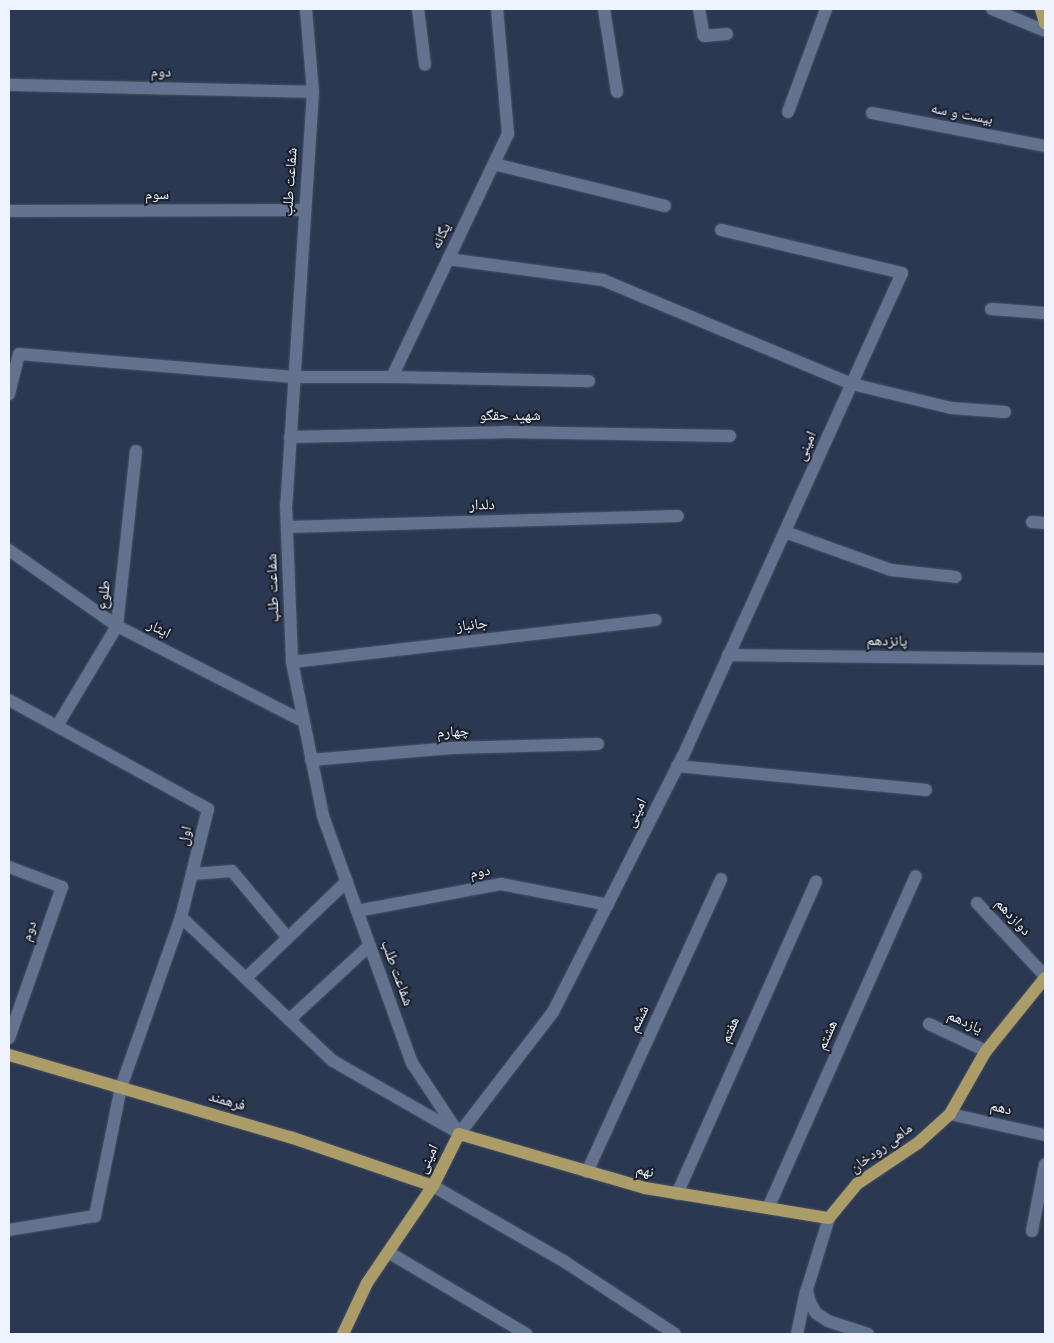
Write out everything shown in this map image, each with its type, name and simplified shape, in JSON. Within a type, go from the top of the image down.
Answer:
[{"type":"main road","points":[[1041,9],[1045,23]]},
{"type":"main road","name":"ماهی رودخان","points":[[828,1218],[857,1184],[918,1143],[950,1114],[986,1051],[1045,977]]},
{"type":"main road","name":"فرهمند","points":[[9,1055],[290,1136],[433,1186]]},
{"type":"main road","name":"نهم","points":[[459,1134],[587,1172],[678,1194],[828,1218]]},
{"type":"main road","name":"امینی","points":[[342,1334],[367,1283],[433,1186],[459,1134]]},
{"type":"street","name":"شفاعت طلب","points":[[306,9],[312,92],[293,377],[287,527],[292,662],[323,816],[412,1063],[459,1134]]},
{"type":"street","points":[[418,9],[425,65]]},
{"type":"street","name":"یگانه","points":[[392,377],[508,134],[497,9]]},
{"type":"street","points":[[604,9],[617,92]]},
{"type":"street","points":[[698,9],[704,36],[727,34]]},
{"type":"street","points":[[788,112],[826,9]]},
{"type":"street","points":[[992,9],[1045,31]]},
{"type":"street","name":"دوم","points":[[9,85],[312,92]]},
{"type":"street","name":"بیست و سه","points":[[872,113],[1045,146]]},
{"type":"street","points":[[494,164],[665,206]]},
{"type":"street","name":"سوم","points":[[9,211],[305,210]]},
{"type":"street","name":"امینی","points":[[459,1134],[553,1012],[677,766],[902,274],[721,230]]},
{"type":"street","points":[[448,259],[603,280],[852,384],[951,408],[1005,412]]},
{"type":"street","points":[[992,309],[1045,313]]},
{"type":"street","points":[[9,394],[20,354],[293,377],[589,381]]},
{"type":"street","name":"شهید حقگو","points":[[290,437],[504,432],[730,436]]},
{"type":"street","name":"طلوع","points":[[57,726],[117,626],[136,451]]},
{"type":"street","name":"دلدار","points":[[287,527],[678,516]]},
{"type":"street","points":[[784,532],[891,570],[956,577]]},
{"type":"street","name":"ایثار","points":[[9,550],[117,626],[303,721]]},
{"type":"street","name":"جانباز","points":[[292,662],[656,620]]},
{"type":"street","name":"پانزدهم","points":[[728,655],[1045,659]]},
{"type":"street","name":"اول","points":[[9,700],[208,809],[181,917],[121,1087],[95,1216],[9,1230]]},
{"type":"street","name":"چهارم","points":[[311,760],[451,748],[598,744]]},
{"type":"street","points":[[677,766],[926,790]]},
{"type":"street","name":"دوم","points":[[9,866],[62,887],[9,1038]]},
{"type":"street","points":[[192,874],[232,871],[288,938]]},
{"type":"street","name":"هشتم","points":[[768,1208],[916,876]]},
{"type":"street","name":"ششم","points":[[587,1172],[721,879]]},
{"type":"street","points":[[246,978],[347,881]]},
{"type":"street","name":"هفتم","points":[[678,1194],[816,882]]},
{"type":"street","name":"دوم","points":[[357,910],[501,884],[608,905]]},
{"type":"street","name":"دوازدهم","points":[[977,903],[1045,977]]},
{"type":"street","points":[[181,917],[333,1061],[459,1134]]},
{"type":"street","points":[[289,1020],[370,945]]},
{"type":"street","name":"یازدهم","points":[[929,1024],[986,1051]]},
{"type":"street","name":"دهم","points":[[950,1114],[1045,1135]]},
{"type":"street","points":[[1032,1231],[1045,1164]]},
{"type":"street","points":[[433,1186],[565,1262],[675,1334]]},
{"type":"street","name":"ماهی رودخان","points":[[797,1334],[806,1288],[828,1218]]},
{"type":"street","points":[[388,1252],[526,1334]]},
{"type":"street","points":[[806,1288],[816,1313],[828,1321],[868,1334]]}]
